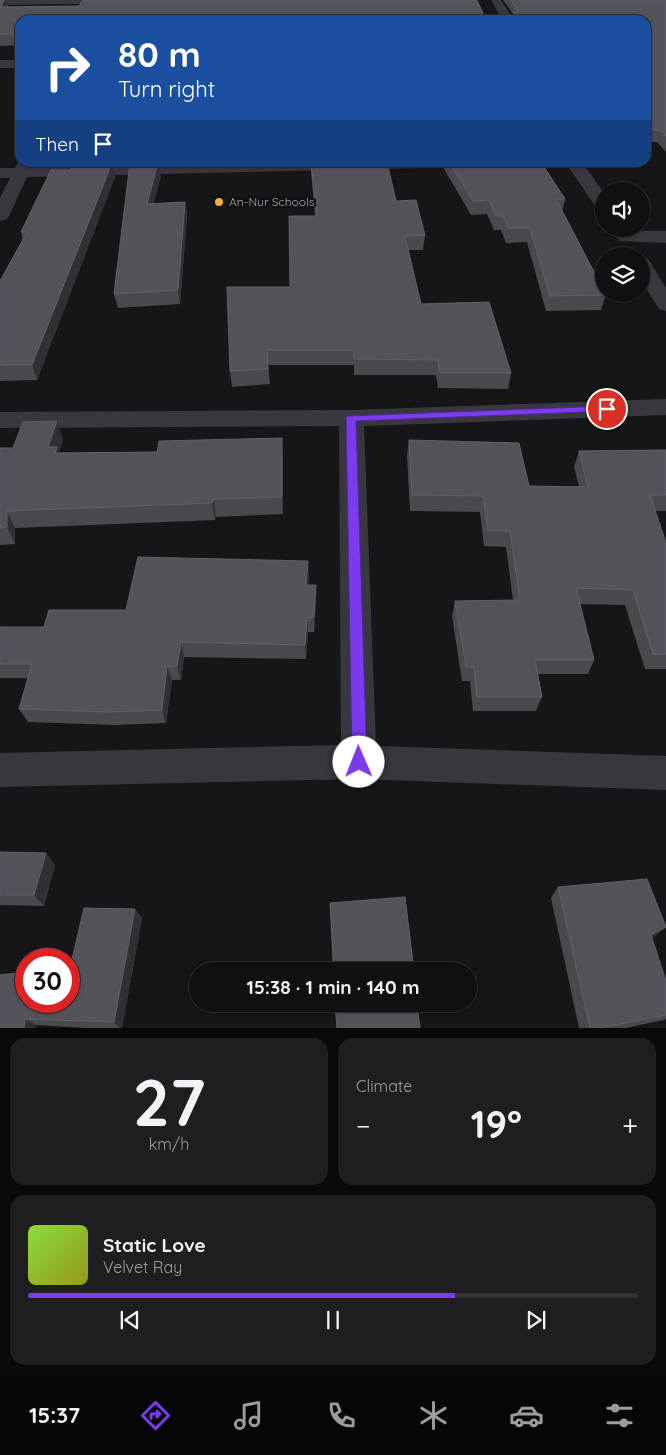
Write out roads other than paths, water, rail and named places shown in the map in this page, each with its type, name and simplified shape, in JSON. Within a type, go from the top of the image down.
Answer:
[{"type":"street","points":[[0,2],[145,0]]},
{"type":"street","points":[[496,0],[505,15]]},
{"type":"street","points":[[0,64],[15,64]]},
{"type":"street","points":[[0,173],[23,167]]},
{"type":"street","points":[[0,216],[23,167]]},
{"type":"street","points":[[577,167],[595,193]]},
{"type":"street","points":[[650,236],[666,237]]},
{"type":"street","points":[[650,278],[666,304]]},
{"type":"street","points":[[0,420],[351,418],[666,407]]},
{"type":"street","points":[[351,418],[359,762]]},
{"type":"street","points":[[0,770],[359,762],[666,773]]},
{"type":"place","name":"An-Nur Schools","points":[[219,202]]}]
